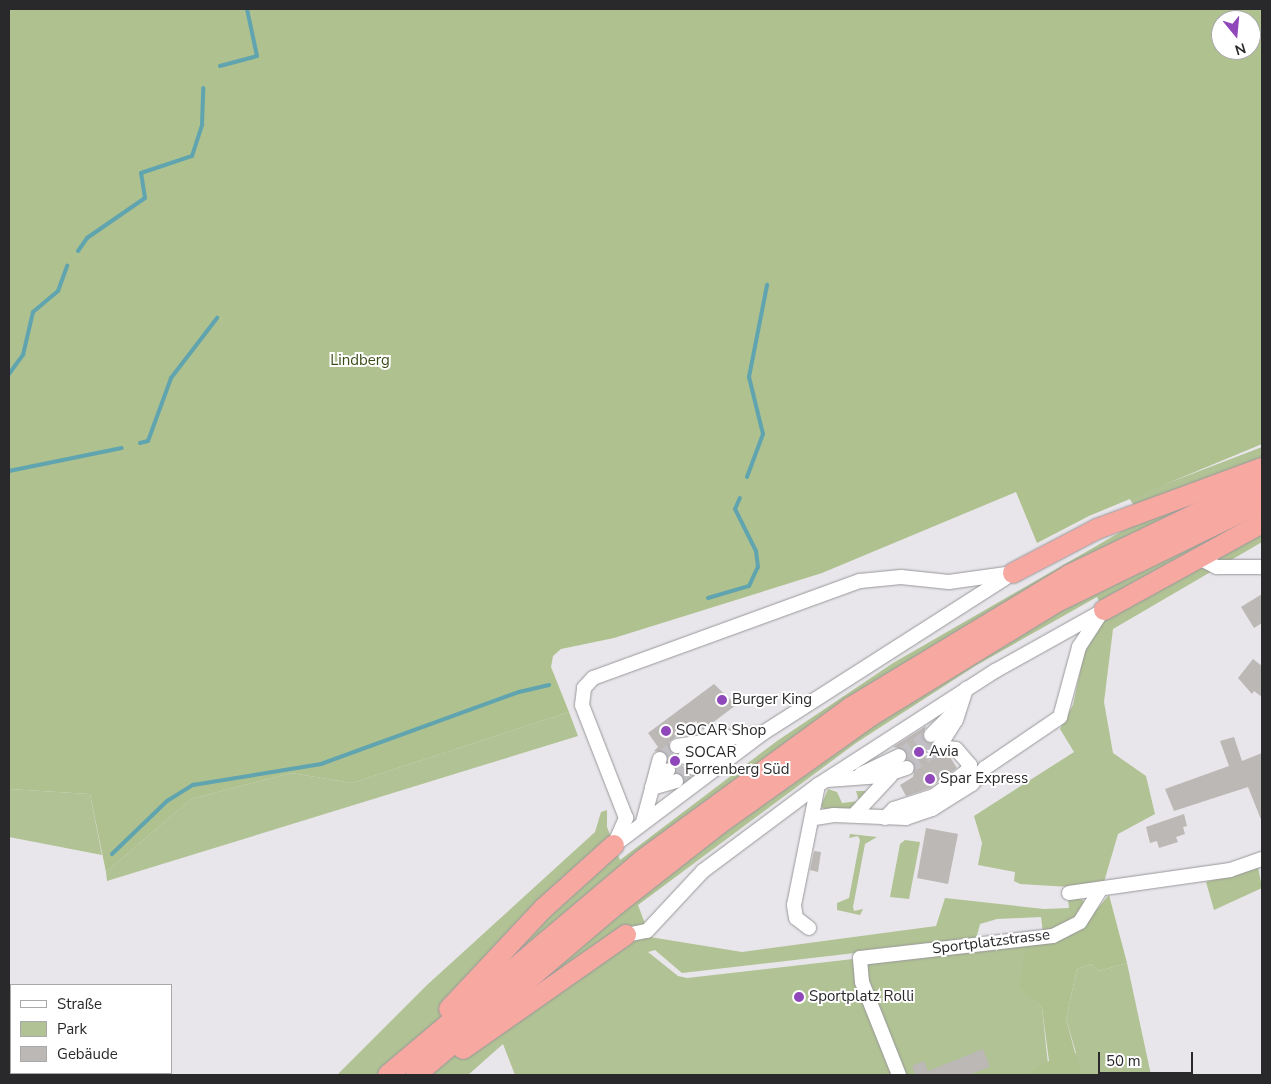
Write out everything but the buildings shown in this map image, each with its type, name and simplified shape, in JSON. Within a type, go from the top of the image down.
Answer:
[{"type":"highway","points":[[1013,573],[1097,529],[1262,468]]},
{"type":"highway","points":[[388,1075],[642,860],[851,707],[1060,580],[1262,482]]},
{"type":"highway","points":[[416,1075],[626,897],[874,714],[1055,603],[1262,502]]},
{"type":"highway","points":[[1104,610],[1201,559],[1262,523]]},
{"type":"highway","points":[[410,1056],[482,969],[614,845]]},
{"type":"highway","points":[[427,1075],[626,935]]},
{"type":"street","points":[[1201,559],[1217,568],[1262,567]]},
{"type":"street","points":[[688,760],[763,733],[1013,573]]},
{"type":"street","points":[[614,845],[626,818],[582,705],[584,688],[593,678],[860,581],[901,577],[948,582],[1013,573]]},
{"type":"street","points":[[626,935],[647,931],[703,871],[822,783],[1104,610]]},
{"type":"street","points":[[814,818],[854,815],[906,818],[940,805],[972,784],[984,768],[1054,724],[1067,703],[1082,640],[1104,610]]},
{"type":"street","points":[[931,735],[964,696]]},
{"type":"street","points":[[885,818],[894,809],[934,796],[966,772],[970,765],[956,749],[940,747],[964,696]]},
{"type":"street","points":[[614,845],[643,822],[688,760],[725,736],[763,733]]},
{"type":"street","points":[[688,760],[725,736]]},
{"type":"street","points":[[851,778],[899,756]]},
{"type":"street","points":[[822,783],[851,778],[892,775],[907,768]]},
{"type":"street","points":[[643,822],[652,788],[668,770],[652,788]]},
{"type":"street","points":[[854,815],[892,775]]},
{"type":"street","points":[[809,928],[796,918],[794,905],[822,783]]},
{"type":"street","points":[[1069,894],[1230,870],[1262,859]]},
{"type":"street","name":"Sportplatzstrasse","points":[[899,1075],[862,982],[860,958],[1053,936],[1080,922],[1101,889]]},
{"type":"green space","name":"Lindberg","points":[[9,9],[1262,9],[1262,444],[1089,516],[1037,543],[1016,492],[822,573],[614,638],[561,649],[553,656],[551,667],[569,712],[352,783],[291,773],[191,799],[106,872],[90,794],[9,789]]},
{"type":"green space","points":[[1262,447],[1262,542],[1113,629],[1104,702],[1113,753],[1146,776],[1155,814],[1118,834],[1104,882],[1070,887],[1020,884],[1014,881],[1015,872],[978,865],[982,843],[974,816],[1074,752],[1060,729],[1073,705],[1086,644],[1106,615],[1097,597],[975,666],[856,743],[638,905],[650,937],[742,952],[936,926],[945,898],[1044,909],[1069,908],[1068,899],[1080,898],[1086,903],[1073,923],[1043,933],[1041,917],[997,919],[980,924],[976,939],[682,973],[655,950],[648,952],[678,976],[687,978],[1027,939],[1021,987],[1042,1008],[1048,1064],[1076,1053],[1066,1019],[1077,969],[1091,964],[1099,971],[1127,963],[1151,1075],[515,1075],[503,1044],[468,1075],[337,1075],[427,985],[595,832],[601,812],[607,810],[607,827],[620,860],[777,741],[893,663],[1143,519],[1129,498]]},
{"type":"green space","points":[[569,712],[578,736],[107,881],[106,872],[191,799],[291,773],[352,783]]},
{"type":"green space","points":[[9,789],[90,794],[102,855],[9,837]]},
{"type":"green space","points":[[828,789],[837,792],[842,803],[859,801],[856,791],[871,791],[851,808],[824,809],[821,806]]},
{"type":"green space","points":[[850,834],[877,837],[865,844],[853,907],[854,911],[863,909],[860,915],[837,910],[837,903],[849,898],[860,840],[858,836],[849,838]]},
{"type":"green space","points":[[905,840],[920,842],[909,899],[890,897],[900,844]]},
{"type":"green space","points":[[1258,867],[1262,888],[1214,910],[1206,882]]},
{"type":"green space","points":[[1109,895],[1127,963],[1099,971],[1091,964],[1077,969],[1066,1019],[1081,1075],[1024,1075],[1049,1061],[1042,1008],[1020,987],[1026,943],[1085,923]]},
{"type":"waterway","points":[[220,66],[257,56],[247,9]]},
{"type":"waterway","points":[[78,251],[87,238],[145,198],[141,173],[192,156],[202,125],[203,88]]},
{"type":"waterway","points":[[9,374],[23,355],[33,312],[58,291],[67,266]]},
{"type":"waterway","points":[[747,477],[763,434],[749,377],[767,285]]},
{"type":"waterway","points":[[140,443],[148,441],[171,378],[217,318]]},
{"type":"waterway","points":[[9,471],[122,448]]},
{"type":"waterway","points":[[708,598],[749,586],[758,567],[756,551],[735,509],[740,498]]},
{"type":"waterway","points":[[112,854],[167,801],[193,785],[321,764],[519,692],[549,685]]},
{"type":"tunnel","points":[[899,756],[931,735]]},
{"type":"tunnel","points":[[660,759],[677,746]]},
{"type":"tunnel","points":[[907,768],[939,747]]},
{"type":"tunnel","points":[[668,770],[685,757]]},
{"type":"tunnel","points":[[676,781],[694,768]]},
{"type":"place","name":"Burger King","points":[[722,700]]},
{"type":"place","name":"SOCAR Shop","points":[[666,731]]},
{"type":"place","name":"Avia","points":[[919,752]]},
{"type":"place","name":"SOCAR Forrenberg Süd","points":[[675,761]]},
{"type":"place","name":"Spar Express","points":[[930,779]]},
{"type":"place","name":"Sportplatz Rolli","points":[[799,997]]}]
